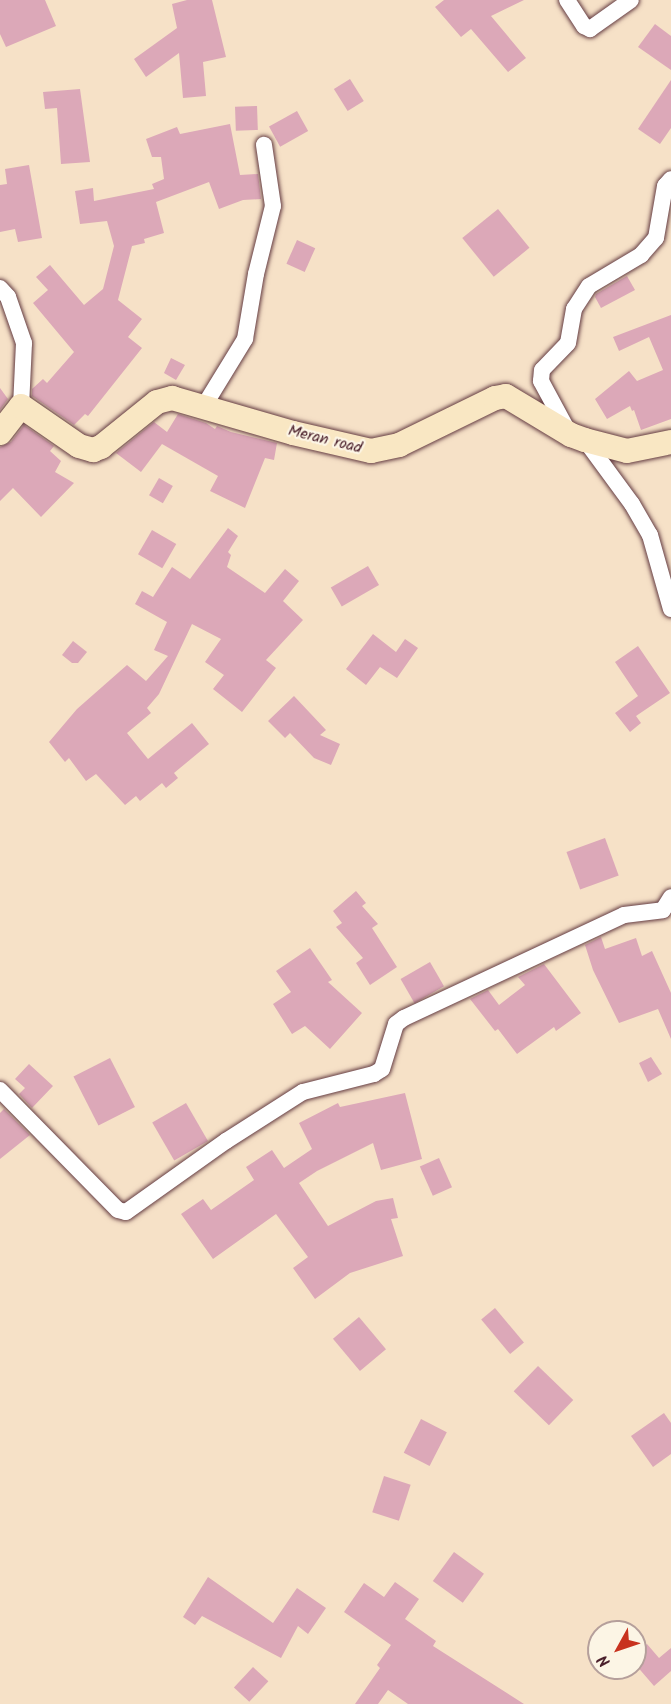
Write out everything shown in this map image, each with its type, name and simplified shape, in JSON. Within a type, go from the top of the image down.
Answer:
[{"type":"street","points":[[567,0],[584,26],[590,29],[631,0]]},
{"type":"street","points":[[204,406],[244,339],[256,274],[273,206],[264,145]]},
{"type":"street","points":[[671,179],[665,186],[656,238],[641,255],[589,286],[574,309],[568,343],[542,370],[541,381],[578,437],[632,504],[650,535],[671,609]]},
{"type":"street","points":[[0,288],[8,297],[24,344],[21,406],[0,433]]},
{"type":"street","name":"Meran road","points":[[21,406],[79,447],[93,450],[101,447],[157,402],[172,398],[293,433],[371,451],[399,445],[495,398],[506,396],[578,437],[627,451],[671,442]]},
{"type":"street","points":[[0,1090],[118,1210],[126,1212],[226,1141],[303,1092],[374,1074],[382,1069],[396,1024],[404,1017],[624,915],[663,910],[671,897]]},
{"type":"building","points":[[0,0],[45,0],[56,26],[6,47],[0,34]]},
{"type":"building","points":[[187,0],[212,0],[226,57],[203,62],[206,96],[183,98],[179,53],[146,77],[134,59],[177,28],[172,4]]},
{"type":"building","points":[[444,0],[524,0],[491,16],[526,58],[508,72],[471,29],[461,37],[435,7]]},
{"type":"building","points":[[655,24],[671,36],[671,70],[638,47]]},
{"type":"building","points":[[350,79],[364,101],[348,111],[334,89]]},
{"type":"building","points":[[671,80],[671,128],[660,144],[638,129]]},
{"type":"building","points":[[80,89],[90,162],[61,164],[57,108],[45,109],[43,92]]},
{"type":"building","points":[[257,106],[258,130],[236,131],[235,107]]},
{"type":"building","points":[[297,111],[308,131],[280,147],[269,127]]},
{"type":"building","points":[[230,124],[240,175],[258,174],[261,199],[243,200],[219,209],[209,182],[156,202],[164,233],[144,239],[145,243],[132,246],[118,300],[142,319],[128,337],[142,348],[88,416],[85,414],[74,425],[32,396],[32,389],[43,379],[47,383],[74,352],[33,303],[48,290],[36,277],[50,265],[84,305],[103,289],[114,246],[107,221],[80,224],[75,191],[93,188],[94,201],[154,189],[152,184],[164,179],[161,157],[152,157],[146,139],[177,127],[180,134]]},
{"type":"building","points":[[29,165],[42,238],[18,242],[15,229],[0,232],[0,185],[7,184],[5,169]]},
{"type":"building","points":[[498,209],[529,248],[494,277],[462,238]]},
{"type":"building","points":[[297,240],[315,248],[305,272],[286,264]]},
{"type":"building","points":[[627,276],[635,290],[601,308],[595,297],[596,294]]},
{"type":"building","points":[[671,315],[671,419],[641,430],[634,410],[632,411],[630,406],[607,419],[595,399],[629,371],[637,381],[663,370],[649,337],[619,351],[613,337]]},
{"type":"building","points":[[171,358],[185,365],[176,380],[164,373]]},
{"type":"building","points":[[0,388],[8,399],[0,410]]},
{"type":"building","points":[[178,414],[206,423],[215,429],[217,426],[231,432],[277,443],[274,460],[265,458],[245,508],[210,491],[218,476],[162,444],[141,472],[116,453],[154,422],[167,432]]},
{"type":"building","points":[[24,425],[54,446],[50,451],[61,461],[55,472],[74,483],[41,517],[13,488],[0,501],[0,447],[11,442]]},
{"type":"building","points":[[159,478],[173,486],[163,503],[149,495]]},
{"type":"building","points":[[228,528],[238,536],[228,552],[231,555],[227,567],[265,593],[285,569],[299,581],[283,601],[303,620],[266,660],[276,668],[242,712],[213,689],[224,675],[205,662],[221,639],[192,624],[159,694],[147,708],[151,713],[127,733],[148,759],[192,723],[209,744],[174,773],[178,778],[166,788],[162,783],[140,801],[136,796],[125,805],[96,774],[86,781],[69,758],[65,762],[49,742],[77,709],[127,665],[146,681],[168,656],[154,650],[167,622],[135,604],[142,591],[153,597],[172,567],[190,579]]},
{"type":"building","points":[[152,530],[176,544],[162,568],[138,554]]},
{"type":"building","points":[[368,566],[379,585],[342,607],[331,588]]},
{"type":"building","points":[[373,634],[396,652],[405,639],[418,648],[397,678],[380,667],[366,685],[346,669]]},
{"type":"building","points":[[73,641],[87,652],[78,663],[72,663],[62,655]]},
{"type":"building","points":[[638,646],[670,693],[636,716],[641,723],[630,732],[615,713],[638,696],[615,662]]},
{"type":"building","points":[[294,696],[326,730],[320,735],[340,744],[331,765],[314,758],[290,733],[285,738],[268,721]]},
{"type":"building","points":[[605,838],[619,876],[580,890],[566,852]]},
{"type":"building","points":[[356,891],[366,903],[362,906],[378,924],[372,928],[397,967],[370,985],[356,963],[363,958],[336,927],[342,923],[333,911]]},
{"type":"building","points":[[601,937],[605,949],[636,938],[642,956],[652,951],[671,993],[671,1039],[658,1009],[619,1023],[593,970],[585,945]]},
{"type":"building","points":[[310,948],[332,980],[328,982],[362,1013],[330,1049],[305,1026],[292,1034],[273,1004],[291,992],[276,971]]},
{"type":"building","points":[[430,962],[444,986],[415,1003],[401,979]]},
{"type":"building","points":[[544,964],[581,1013],[556,1031],[554,1027],[517,1054],[470,999],[488,990],[499,1005],[525,985],[518,977]]},
{"type":"building","points":[[651,1057],[662,1074],[648,1082],[639,1063]]},
{"type":"building","points":[[110,1058],[135,1107],[98,1126],[73,1077]]},
{"type":"building","points":[[29,1064],[53,1086],[32,1108],[19,1094],[25,1088],[15,1079]]},
{"type":"building","points":[[405,1093],[422,1159],[381,1170],[373,1143],[317,1171],[299,1183],[328,1226],[376,1201],[393,1198],[398,1218],[391,1219],[403,1256],[350,1273],[315,1299],[293,1268],[308,1257],[276,1214],[213,1259],[181,1214],[203,1199],[211,1210],[254,1180],[246,1167],[272,1150],[284,1168],[312,1149],[299,1123],[338,1103],[340,1107]]},
{"type":"building","points":[[186,1103],[208,1141],[174,1161],[152,1122]]},
{"type":"building","points":[[4,1109],[30,1135],[0,1159],[0,1113]]},
{"type":"building","points":[[439,1158],[452,1187],[433,1196],[420,1167]]},
{"type":"building","points":[[495,1308],[524,1342],[510,1354],[481,1320]]},
{"type":"building","points":[[359,1317],[386,1349],[360,1371],[333,1339]]},
{"type":"building","points":[[538,1366],[573,1400],[549,1425],[514,1391]]},
{"type":"building","points":[[664,1413],[671,1423],[671,1454],[653,1467],[631,1436]]},
{"type":"building","points":[[421,1419],[447,1432],[430,1466],[404,1453]]},
{"type":"building","points":[[384,1476],[411,1485],[399,1521],[372,1512]]},
{"type":"building","points":[[454,1552],[484,1574],[463,1603],[433,1581]]},
{"type":"building","points":[[208,1577],[273,1623],[297,1588],[326,1608],[308,1634],[298,1626],[281,1658],[202,1616],[195,1625],[183,1617]]},
{"type":"building","points":[[395,1582],[419,1599],[405,1619],[436,1641],[433,1646],[524,1704],[408,1704],[388,1690],[378,1704],[355,1704],[380,1668],[377,1665],[391,1645],[344,1612],[364,1583],[384,1597]]},
{"type":"building","points":[[647,1644],[659,1658],[671,1648],[671,1671],[654,1686],[647,1678]]},
{"type":"building","points":[[253,1667],[268,1681],[249,1702],[234,1687]]}]
